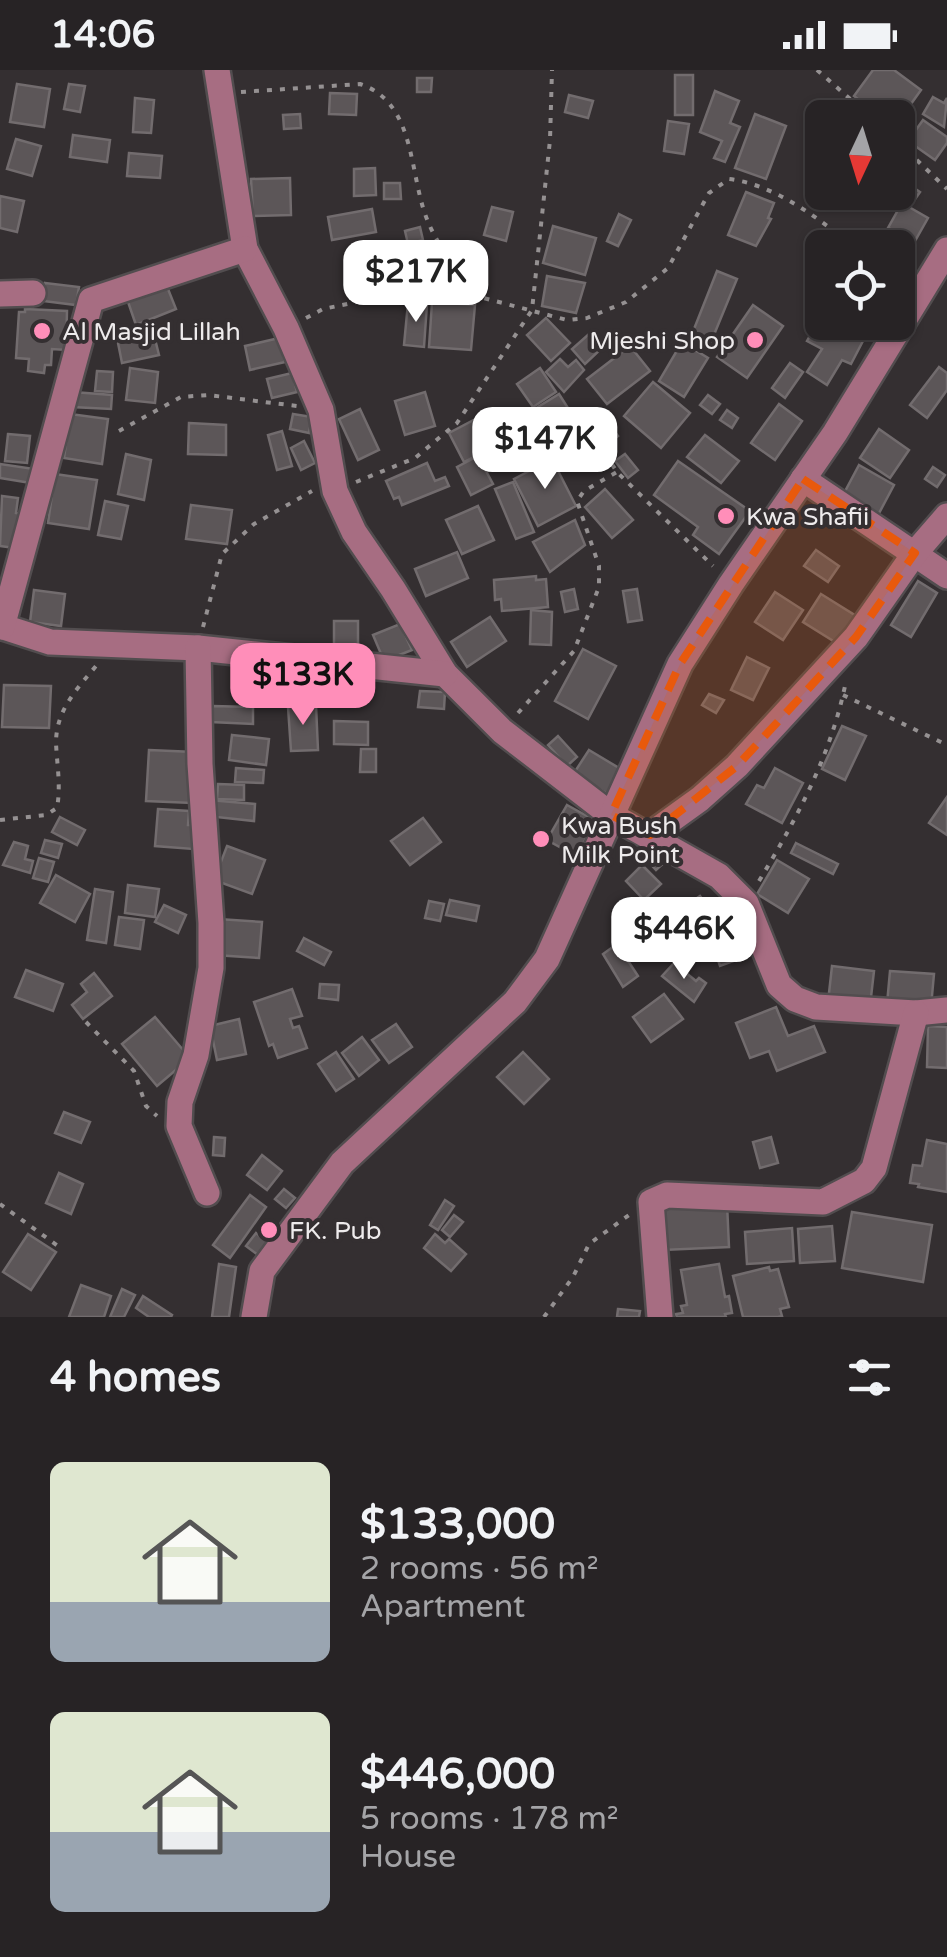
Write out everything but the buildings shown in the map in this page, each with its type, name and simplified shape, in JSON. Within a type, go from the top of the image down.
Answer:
[{"type":"street","points":[[220,82],[245,249],[286,328],[321,410],[334,484],[354,532],[445,674],[502,731],[611,815],[719,876],[746,903],[779,985],[795,999],[816,1007],[916,1013],[947,1010]]},
{"type":"street","points":[[245,249],[91,300],[1,627],[50,642],[198,648],[445,674]]},
{"type":"street","points":[[254,1317],[262,1271],[342,1163],[516,1002],[548,959],[680,664],[803,480],[947,250]]},
{"type":"street","points":[[0,294],[33,293]]},
{"type":"street","points":[[803,480],[947,576]]},
{"type":"street","points":[[650,834],[738,766],[856,637],[915,553],[947,516]]},
{"type":"street","points":[[198,648],[211,968],[199,1043],[180,1102],[179,1126],[207,1193]]},
{"type":"street","points":[[660,1317],[651,1202],[668,1194],[823,1202],[864,1182],[874,1168],[916,1013]]},
{"type":"path","points":[[198,648],[222,554],[254,524],[334,484],[415,458],[457,423],[532,310],[550,140],[552,70]]},
{"type":"path","points":[[816,70],[851,100]]},
{"type":"path","points":[[220,82],[360,84],[378,90],[389,100],[403,129],[413,156],[416,192],[430,227],[476,296]]},
{"type":"path","points":[[915,158],[947,189]]},
{"type":"path","points":[[286,328],[323,310],[372,298],[476,296],[567,320],[587,318],[626,302],[668,268],[709,193],[729,179],[754,182],[834,230]]},
{"type":"path","points":[[119,431],[181,397],[208,394],[321,410]]},
{"type":"path","points":[[576,410],[617,472],[731,584]]},
{"type":"path","points":[[502,731],[574,651],[599,587],[600,566],[578,501],[584,492],[617,472]]},
{"type":"path","points":[[0,820],[46,815],[57,808],[60,793],[56,738],[61,714],[68,698],[112,647]]},
{"type":"path","points":[[746,903],[797,818],[820,770],[848,676]]},
{"type":"path","points":[[844,695],[947,745]]},
{"type":"path","points":[[86,1022],[134,1071],[141,1096],[152,1114],[179,1126]]},
{"type":"path","points":[[544,1317],[598,1234],[651,1202]]},
{"type":"path","points":[[0,1204],[62,1249]]},
{"type":"highlighted area","points":[[803,479],[915,553],[856,637],[737,766],[650,835],[611,815],[680,664]]},
{"type":"place","name":"Al Masjid Lillah","points":[[42,331]]},
{"type":"place","name":"Mjeshi Shop","points":[[755,340]]},
{"type":"place","name":"Kwa Shafii","points":[[726,516]]},
{"type":"place","name":"Kwa Bush Milk Point","points":[[541,839]]},
{"type":"place","name":"FK. Pub","points":[[269,1230]]}]
